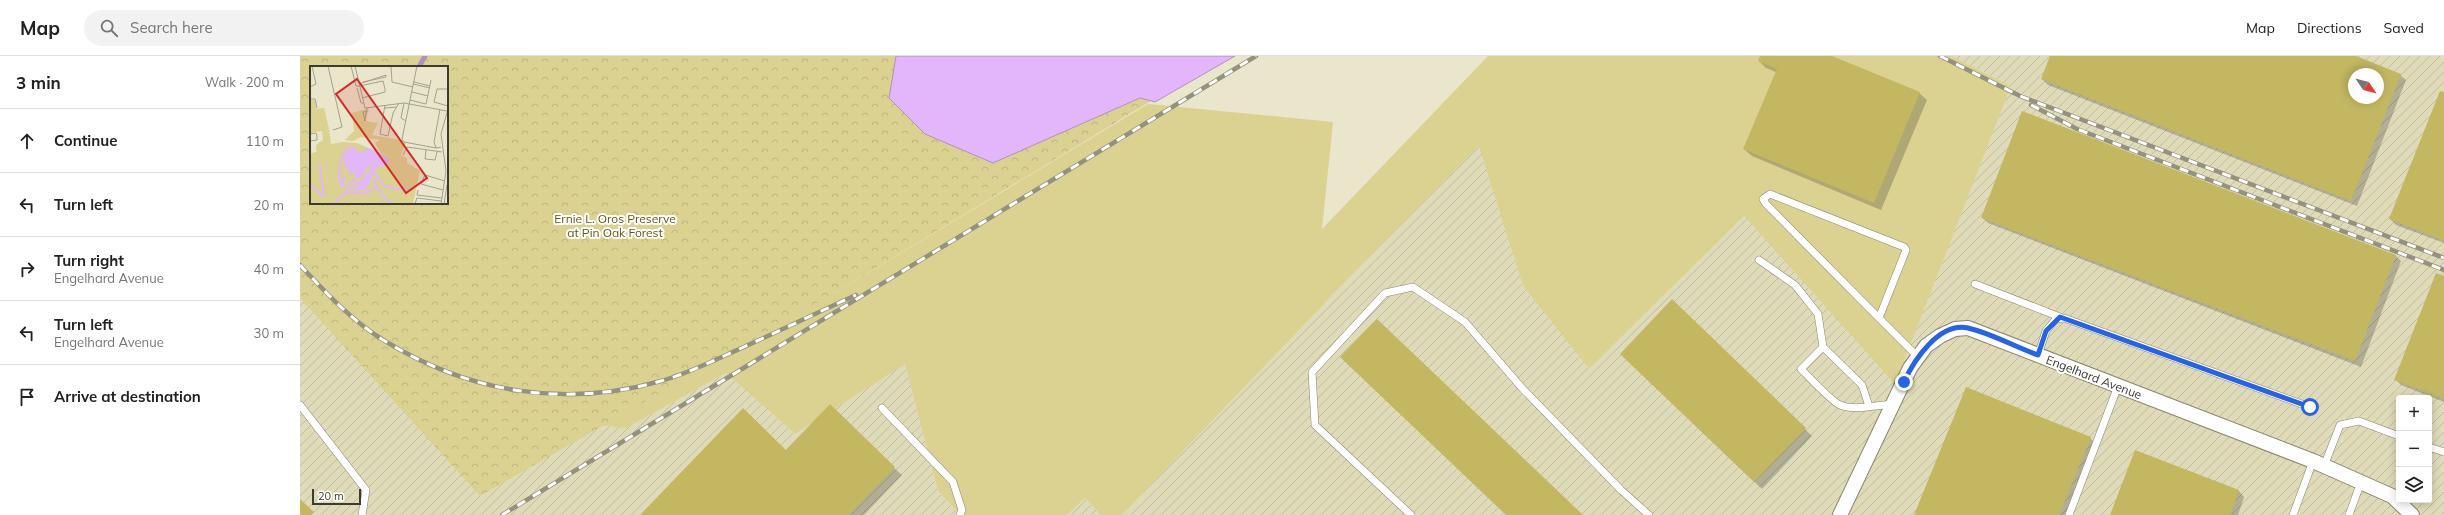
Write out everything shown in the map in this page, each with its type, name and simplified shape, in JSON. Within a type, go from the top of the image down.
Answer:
[{"type":"street","name":"Engelhard Avenue","points":[[1840,515],[1910,368],[1918,356],[1926,346],[1940,336],[1955,329],[1968,328],[2319,464],[2392,496],[2412,515]]},
{"type":"lane","points":[[1879,318],[1906,250],[1904,247],[1770,194],[1765,196],[1763,199],[1766,204],[1879,318],[1918,356]]},
{"type":"lane","points":[[1759,260],[1795,284],[1818,314],[1823,347],[1862,385],[1869,406]]},
{"type":"lane","points":[[1975,284],[2060,317],[2310,407]]},
{"type":"lane","points":[[1411,515],[1315,425],[1312,372],[1385,293],[1413,287],[1465,322],[1533,400],[1621,490],[1649,515]]},
{"type":"lane","points":[[2038,355],[2046,331],[2060,317]]},
{"type":"lane","points":[[1823,347],[1801,369],[1839,405],[1869,406],[1893,404]]},
{"type":"lane","points":[[2069,515],[2118,386]]},
{"type":"lane","points":[[300,405],[366,490],[362,515]]},
{"type":"lane","points":[[882,408],[953,482],[962,510],[960,515]]},
{"type":"lane","points":[[2293,515],[2340,426],[2360,421],[2396,435]]},
{"type":"lane","points":[[2432,448],[2444,452]]},
{"type":"lane","points":[[2349,515],[2361,482]]},
{"type":"shaded area","points":[[896,56],[1235,56],[1155,102],[1140,98],[993,163],[925,134],[889,98]]},
{"type":"shaded area","points":[[1951,56],[2444,56],[2444,515],[1122,515],[1366,260],[1480,145],[1523,286],[1589,369],[1744,216],[1895,383],[2011,86]]},
{"type":"shaded area","points":[[300,291],[626,428],[726,373],[795,434],[905,363],[938,491],[961,515],[300,515]]},
{"type":"shaded area","points":[[1085,498],[1101,515],[1067,515]]},
{"type":"green space","name":"Ernie L. Oros Preserve at Pin Oak Forest","points":[[300,56],[1225,56],[833,294],[480,496],[300,298]]},
{"type":"green space","points":[[1488,56],[1951,56],[2011,86],[1895,384],[1744,216],[1589,369],[1523,286],[1479,146],[1366,260],[1122,515],[1101,515],[1085,498],[1067,515],[961,515],[938,491],[905,364],[795,434],[726,373],[626,428],[456,408],[300,247],[833,294],[1148,104],[1333,122],[1322,229]]},
{"type":"building","points":[[1760,56],[1832,56],[1920,92],[1874,203],[1743,149],[1777,69],[1758,61]]},
{"type":"building","points":[[2050,56],[2356,56],[2401,74],[2351,201],[2041,79]]},
{"type":"building","points":[[2440,91],[2444,92],[2444,241],[2389,219]]},
{"type":"building","points":[[2022,111],[2396,255],[2355,361],[1981,218]]},
{"type":"building","points":[[2436,273],[2444,276],[2444,399],[2394,380]]},
{"type":"building","points":[[1672,299],[1806,428],[1754,482],[1620,354]]},
{"type":"building","points":[[1377,319],[1583,515],[1506,515],[1340,357]]},
{"type":"building","points":[[1966,387],[2091,437],[2059,515],[1914,515]]},
{"type":"building","points":[[830,404],[895,467],[849,515],[640,515],[743,408],[786,450]]},
{"type":"building","points":[[2135,450],[2239,490],[2230,515],[2110,515]]},
{"type":"building","points":[[300,499],[314,512],[311,515],[300,515]]},
{"type":"waterway","points":[[420,66],[425,56]]},
{"type":"railway","points":[[502,515],[1256,56]]},
{"type":"railway","points":[[1940,56],[2020,96],[2444,258]]},
{"type":"railway","points":[[2031,105],[2077,129],[2444,270]]},
{"type":"railway","points":[[300,265],[330,296],[362,325],[385,341],[417,359],[450,373],[484,384],[519,391],[554,394],[590,393],[625,389],[669,379],[709,363],[856,295]]},
{"type":"route","points":[[1904,382],[1910,368],[1926,346],[1940,336],[1955,329],[1968,328],[2038,355],[2046,331],[2056,319],[2060,317],[2310,407]]}]
